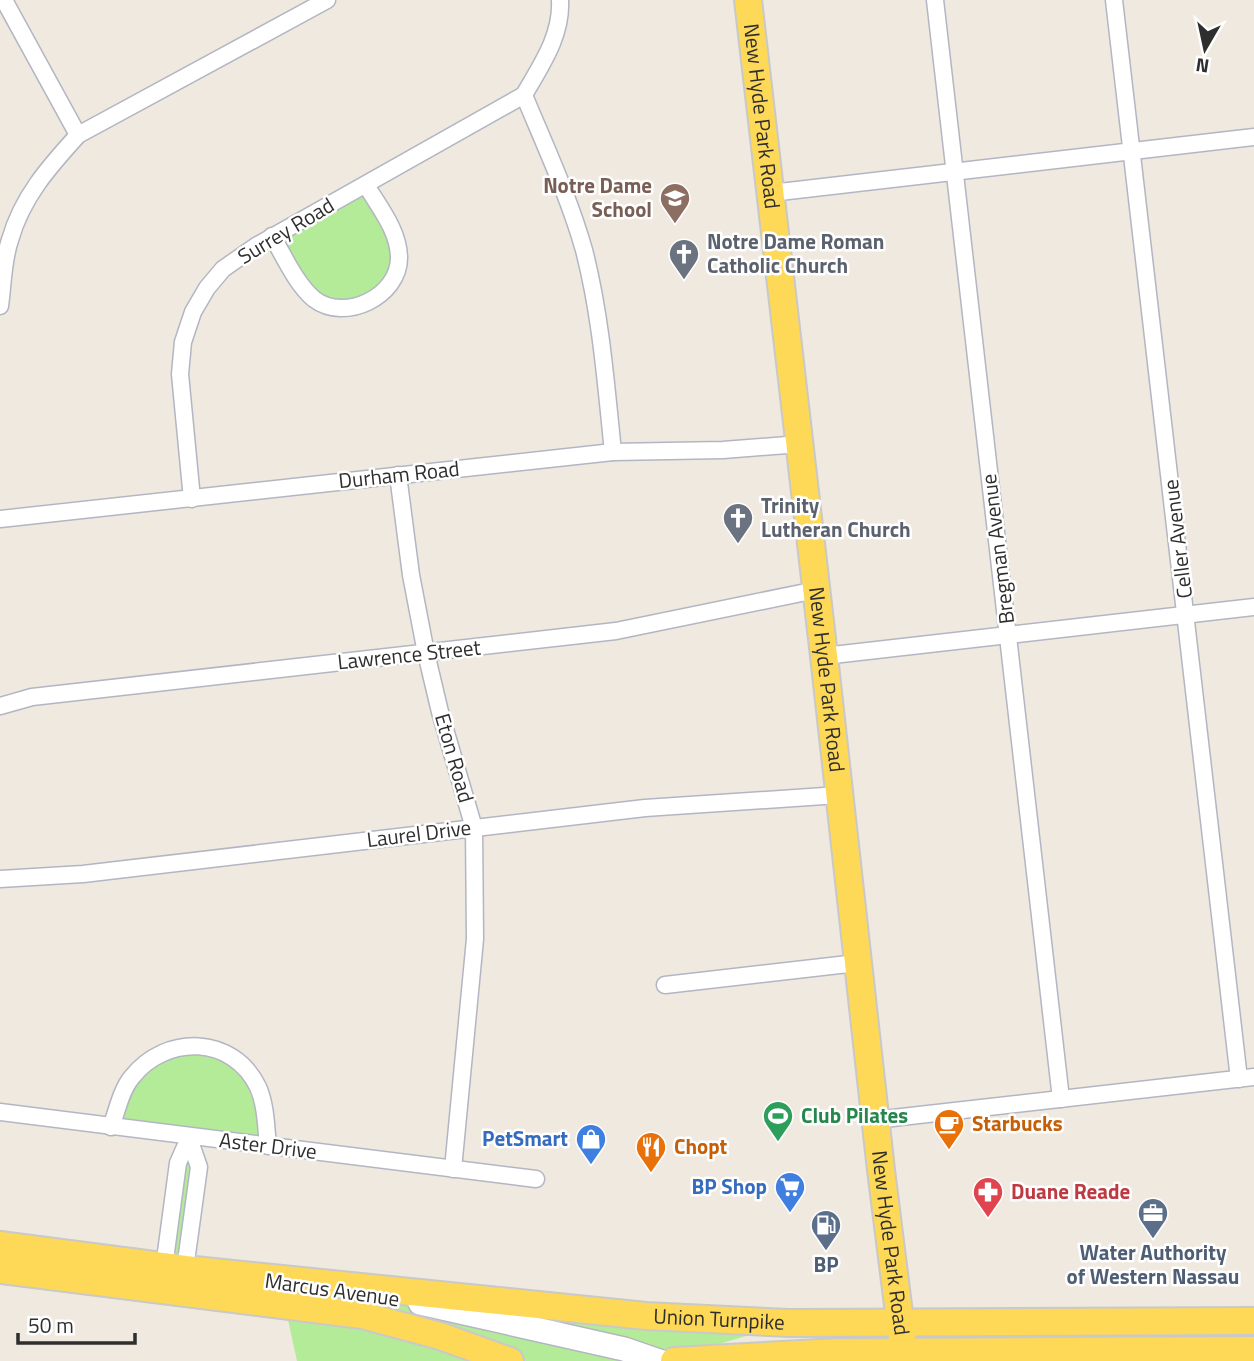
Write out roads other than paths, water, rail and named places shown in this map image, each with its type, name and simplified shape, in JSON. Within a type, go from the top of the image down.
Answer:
[{"type":"main road","name":"New Hyde Park Road","points":[[748,0],[904,1356]]},
{"type":"main road","name":"Marcus Avenue","points":[[0,1245],[174,1276],[362,1315],[440,1336],[510,1361]]},
{"type":"main road","name":"Marcus Avenue","points":[[0,1270],[174,1276],[428,1304],[624,1349],[661,1361]]},
{"type":"main road","name":"Union Turnpike","points":[[174,1276],[501,1299],[646,1316],[789,1323],[1254,1321]]},
{"type":"main road","points":[[661,1361],[720,1339],[731,1320]]},
{"type":"main road","name":"Union Turnpike","points":[[674,1361],[862,1352],[904,1356],[1254,1350]]},
{"type":"main road","points":[[821,1361],[862,1352]]},
{"type":"street","points":[[4,0],[78,135]]},
{"type":"street","points":[[0,306],[9,242],[23,206],[47,169],[78,135],[327,0]]},
{"type":"street","points":[[560,0],[559,24],[554,42],[524,95],[568,200],[584,250],[598,313],[613,452]]},
{"type":"street","name":"Bregman Avenue","points":[[935,0],[1061,1099]]},
{"type":"street","name":"Celler Avenue","points":[[1114,0],[1186,614],[1247,1078]]},
{"type":"street","name":"Surrey Road","points":[[192,499],[180,374],[183,342],[193,312],[207,288],[223,269],[272,236],[524,95]]},
{"type":"street","points":[[771,193],[1254,137]]},
{"type":"street","points":[[272,236],[302,285],[314,299],[344,308],[375,299],[393,281],[399,256],[397,238],[366,185]]},
{"type":"street","name":"Durham Road","points":[[0,519],[613,452],[723,450],[800,444]]},
{"type":"street","name":"Eton Road","points":[[398,475],[411,575],[426,653],[440,712],[474,828],[475,939],[453,1169]]},
{"type":"street","name":"Lawrence Street","points":[[0,706],[32,697],[617,631],[816,590]]},
{"type":"street","points":[[824,656],[1254,607]]},
{"type":"street","name":"Laurel Drive","points":[[0,879],[96,872],[645,808],[839,795]]},
{"type":"street","points":[[665,985],[857,963]]},
{"type":"street","points":[[111,1127],[126,1086],[144,1064],[169,1049],[199,1046],[215,1049],[234,1059],[249,1074],[263,1104],[268,1146]]},
{"type":"street","points":[[875,1120],[1247,1078]]},
{"type":"street","name":"Aster Drive","points":[[0,1112],[189,1138],[536,1179]]},
{"type":"street","points":[[174,1276],[199,1167],[189,1138]]},
{"type":"place","name":"Notre Dame School","points":[[675,225]]},
{"type":"place","name":"Notre Dame Roman Catholic Church","points":[[684,281]]},
{"type":"place","name":"Trinity Lutheran Church","points":[[738,545]]},
{"type":"place","name":"Club Pilates","points":[[778,1143]]},
{"type":"place","name":"Starbucks","points":[[949,1151]]},
{"type":"place","name":"PetSmart","points":[[591,1166]]},
{"type":"place","name":"Chopt","points":[[651,1174]]},
{"type":"place","name":"BP Shop","points":[[790,1214]]},
{"type":"place","name":"Duane Reade","points":[[988,1219]]},
{"type":"place","name":"Water Authority of Western Nassau","points":[[1153,1240]]},
{"type":"place","name":"BP","points":[[826,1252]]}]
